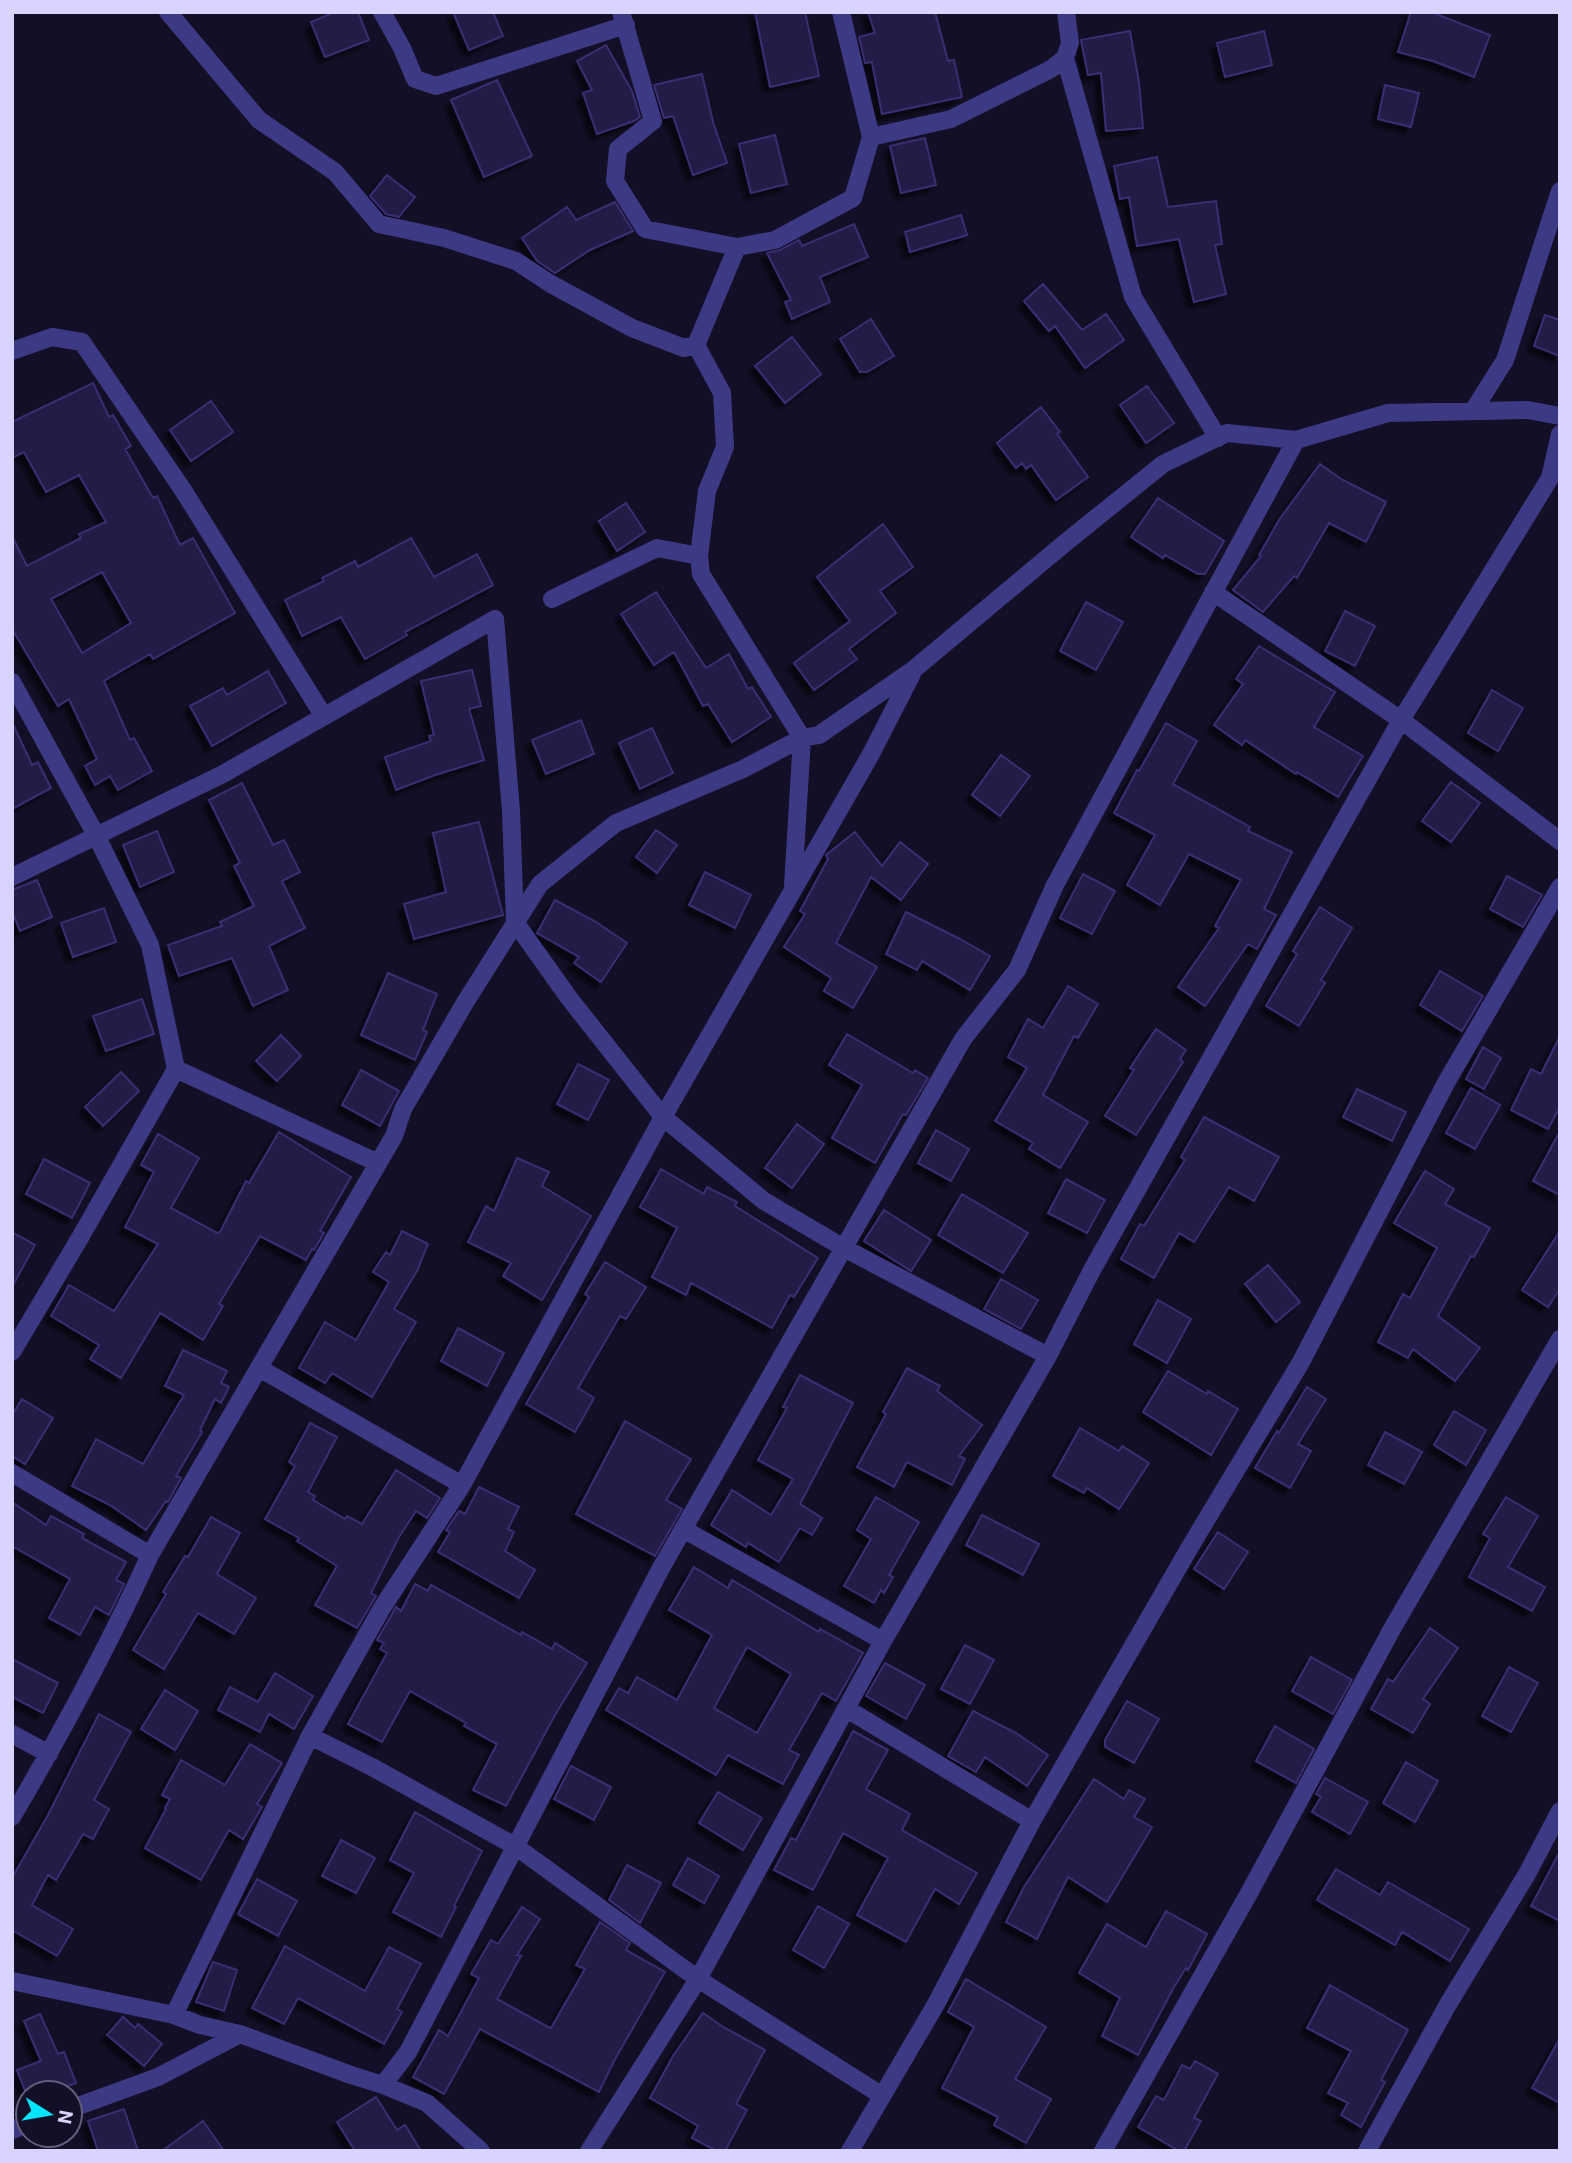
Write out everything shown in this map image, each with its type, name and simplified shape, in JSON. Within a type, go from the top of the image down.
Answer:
[{"type":"street","points":[[168,12],[259,120],[335,172],[379,224],[444,238],[516,261],[551,284],[632,328],[684,348],[696,345]]},
{"type":"street","points":[[382,12],[415,79],[436,86],[624,18],[653,121],[618,149],[615,181],[645,229],[737,247],[775,240],[853,198],[871,137],[841,12]]},
{"type":"street","points":[[871,137],[951,119],[1051,69],[1065,58],[1070,43],[1066,12]]},
{"type":"street","points":[[1065,58],[1133,297],[1218,438]]},
{"type":"street","points":[[1473,411],[1505,360],[1560,191]]},
{"type":"street","points":[[696,345],[737,247]]},
{"type":"street","points":[[12,351],[52,337],[82,342],[183,490],[323,715]]},
{"type":"street","points":[[696,345],[722,393],[725,447],[707,491],[699,556],[701,573],[802,738],[792,891]]},
{"type":"street","points":[[12,1817],[49,1754],[122,1616],[150,1555],[394,1136],[403,1109],[540,884],[615,823],[743,769],[802,738],[819,735],[913,670],[1163,464],[1227,433],[1296,440],[1388,413],[1528,410],[1560,416]]},
{"type":"street","points":[[589,2151],[698,1979],[768,1847],[883,1641],[1048,1356],[1105,1245],[1401,719],[1550,478],[1560,434]]},
{"type":"street","points":[[383,2085],[408,2052],[682,1529],[963,1039],[1017,970],[1055,885],[1296,440]]},
{"type":"street","points":[[552,599],[657,548],[699,556]]},
{"type":"street","points":[[1213,592],[1401,719],[1560,841]]},
{"type":"street","points":[[12,877],[223,774],[495,619],[510,811],[515,922],[569,998],[663,1117],[764,1201],[844,1248],[1048,1356]]},
{"type":"street","points":[[174,2015],[310,1736],[382,1608],[461,1485],[663,1117],[871,754],[913,670]]},
{"type":"street","points":[[12,682],[96,835],[150,945],[176,1069],[12,1352]]},
{"type":"street","points":[[850,2151],[936,2004],[1032,1821],[1301,1362],[1447,1081],[1560,887]]},
{"type":"street","points":[[176,1069],[377,1163]]},
{"type":"street","points":[[1103,2151],[1209,1966],[1399,1618],[1560,1339]]},
{"type":"street","points":[[259,1368],[461,1485]]},
{"type":"street","points":[[12,1473],[150,1555]]},
{"type":"street","points":[[682,1529],[883,1641]]},
{"type":"street","points":[[847,1709],[1032,1821]]},
{"type":"street","points":[[12,1734],[49,1754]]},
{"type":"street","points":[[310,1736],[404,1784],[515,1846],[698,1979],[881,2095]]},
{"type":"street","points":[[1367,2151],[1447,2006],[1527,1874],[1560,1811]]},
{"type":"street","points":[[12,1981],[174,2015],[200,2025],[240,2034],[383,2085],[427,2103],[481,2151]]},
{"type":"street","points":[[84,2104],[158,2077],[240,2034]]},
{"type":"building","points":[[335,12],[358,12],[369,40],[325,57],[311,22]]},
{"type":"building","points":[[453,12],[493,12],[503,36],[469,50]]},
{"type":"building","points":[[755,12],[805,12],[819,76],[770,87]]},
{"type":"building","points":[[868,12],[935,12],[948,61],[954,60],[962,97],[882,114],[872,62],[865,63],[859,37],[875,33]]},
{"type":"building","points":[[1411,12],[1431,12],[1490,35],[1474,77],[1433,61],[1398,52]]},
{"type":"building","points":[[1130,31],[1143,128],[1106,131],[1101,73],[1088,75],[1081,40]]},
{"type":"building","points":[[1264,31],[1272,65],[1225,77],[1217,43]]},
{"type":"building","points":[[606,45],[632,91],[640,117],[597,134],[583,93],[592,90],[577,61]]},
{"type":"building","points":[[702,74],[713,122],[727,163],[693,175],[673,116],[664,118],[654,85]]},
{"type":"building","points":[[497,80],[532,156],[484,177],[451,100]]},
{"type":"building","points":[[1385,85],[1419,93],[1411,127],[1378,119]]},
{"type":"building","points":[[775,135],[787,184],[751,193],[739,144]]},
{"type":"building","points":[[925,138],[936,185],[901,193],[890,146]]},
{"type":"building","points":[[1157,157],[1168,207],[1216,201],[1222,244],[1215,245],[1226,294],[1194,302],[1179,239],[1137,246],[1129,197],[1120,199],[1114,166]]},
{"type":"building","points":[[387,175],[415,197],[399,217],[386,214],[370,196]]},
{"type":"building","points":[[615,202],[633,231],[590,250],[555,273],[537,261],[522,238],[567,207],[576,220]]},
{"type":"building","points":[[961,215],[967,235],[910,252],[905,232]]},
{"type":"building","points":[[854,224],[868,257],[820,277],[830,302],[792,319],[785,302],[791,300],[767,253],[780,250],[799,240],[802,246]]},
{"type":"building","points":[[1043,284],[1082,330],[1106,314],[1124,340],[1085,368],[1055,326],[1049,331],[1024,301]]},
{"type":"building","points":[[1545,315],[1560,320],[1560,356],[1534,346]]},
{"type":"building","points":[[871,319],[894,356],[867,372],[860,372],[840,339]]},
{"type":"building","points":[[792,337],[821,374],[785,403],[755,366]]},
{"type":"building","points":[[93,383],[109,417],[113,415],[131,446],[125,449],[153,498],[157,496],[180,545],[193,538],[235,613],[153,659],[150,654],[104,681],[130,740],[134,738],[152,771],[118,790],[110,776],[95,785],[85,766],[97,759],[69,699],[58,706],[12,629],[12,536],[27,566],[81,538],[79,534],[106,522],[79,475],[46,492],[24,452],[12,458],[12,422]],"holes":[[[102,572],[131,623],[82,653],[51,599]]]},
{"type":"building","points":[[1147,386],[1174,423],[1146,443],[1120,405]]},
{"type":"building","points":[[211,401],[233,432],[191,461],[170,430]]},
{"type":"building","points":[[1041,407],[1088,477],[1056,500],[1031,465],[1026,469],[1022,463],[1016,468],[997,443]]},
{"type":"building","points":[[1320,464],[1341,479],[1386,502],[1366,542],[1329,523],[1297,578],[1294,576],[1263,612],[1233,590],[1261,556],[1259,555],[1279,520]]},
{"type":"building","points":[[1158,498],[1224,541],[1205,574],[1198,574],[1165,555],[1163,558],[1131,537]]},
{"type":"building","points":[[626,503],[645,532],[617,551],[599,521]]},
{"type":"building","points":[[883,524],[913,567],[880,591],[896,613],[849,649],[857,659],[814,690],[794,663],[850,621],[817,577]]},
{"type":"building","points":[[411,538],[434,577],[477,554],[493,585],[405,632],[407,635],[365,659],[341,617],[302,636],[285,600],[324,581],[322,578],[355,561],[358,567]]},
{"type":"building","points":[[656,592],[706,668],[729,654],[748,689],[752,687],[771,717],[732,742],[708,704],[703,706],[674,652],[654,665],[621,614]]},
{"type":"building","points":[[1086,602],[1123,622],[1096,670],[1060,651]]},
{"type":"building","points":[[1345,611],[1375,626],[1355,666],[1325,651]]},
{"type":"building","points":[[1259,646],[1335,692],[1314,727],[1363,756],[1338,797],[1297,772],[1296,774],[1245,740],[1242,745],[1214,725],[1243,684],[1236,679]]},
{"type":"building","points":[[472,670],[481,706],[469,709],[484,760],[396,790],[385,757],[431,741],[429,736],[434,735],[421,681]]},
{"type":"building","points":[[268,671],[286,703],[212,746],[190,706],[223,688],[227,695]]},
{"type":"building","points":[[1492,690],[1523,708],[1498,751],[1468,733]]},
{"type":"building","points":[[581,720],[594,754],[546,774],[532,740]]},
{"type":"building","points":[[12,722],[32,765],[38,762],[51,788],[12,809]]},
{"type":"building","points":[[1166,723],[1197,741],[1173,784],[1250,827],[1248,831],[1292,852],[1264,909],[1276,915],[1257,949],[1248,944],[1205,1006],[1178,987],[1219,928],[1215,926],[1241,880],[1189,854],[1160,905],[1127,885],[1155,835],[1114,813]]},
{"type":"building","points":[[652,728],[673,773],[640,789],[619,743]]},
{"type":"building","points":[[1001,755],[1030,776],[1000,816],[972,795]]},
{"type":"building","points":[[1451,782],[1480,803],[1451,842],[1422,821]]},
{"type":"building","points":[[242,783],[273,845],[284,840],[300,872],[282,881],[305,928],[269,946],[288,990],[253,1006],[232,958],[179,976],[168,945],[222,926],[220,922],[254,906],[234,866],[240,863],[209,800]]},
{"type":"building","points":[[479,822],[503,915],[414,939],[404,904],[446,892],[433,833]]},
{"type":"building","points":[[656,830],[677,845],[657,873],[636,857]]},
{"type":"building","points":[[157,831],[174,872],[140,887],[123,845]]},
{"type":"building","points":[[855,832],[882,866],[900,842],[928,864],[901,900],[871,877],[836,943],[877,967],[853,1008],[824,991],[831,978],[784,947],[805,914],[800,911],[828,859],[826,855]]},
{"type":"building","points":[[705,872],[751,895],[735,928],[689,905]]},
{"type":"building","points":[[1083,874],[1115,891],[1092,934],[1060,918]]},
{"type":"building","points":[[1507,876],[1542,895],[1523,927],[1490,909]]},
{"type":"building","points":[[37,880],[52,917],[20,931],[12,911],[12,890]]},
{"type":"building","points":[[555,900],[596,922],[627,943],[601,982],[574,963],[579,957],[537,933]]},
{"type":"building","points":[[1320,907],[1352,928],[1321,980],[1325,983],[1299,1026],[1266,1006],[1297,954],[1293,951]]},
{"type":"building","points":[[104,908],[116,942],[73,957],[61,923]]},
{"type":"building","points":[[906,912],[990,956],[970,990],[922,961],[917,970],[886,954]]},
{"type":"building","points":[[1440,971],[1483,996],[1462,1031],[1420,1005]]},
{"type":"building","points":[[388,973],[437,994],[423,1030],[427,1032],[415,1060],[361,1035]]},
{"type":"building","points":[[1068,986],[1098,1004],[1078,1038],[1074,1036],[1043,1095],[1088,1122],[1060,1168],[1029,1149],[1033,1143],[995,1121],[1027,1068],[1008,1057],[1028,1019],[1043,1028]]},
{"type":"building","points":[[142,999],[154,1034],[106,1051],[93,1016]]},
{"type":"building","points":[[1156,1029],[1186,1050],[1180,1059],[1183,1062],[1136,1135],[1105,1116],[1134,1070],[1130,1068]]},
{"type":"building","points":[[847,1034],[913,1073],[915,1070],[928,1078],[906,1115],[903,1114],[875,1163],[832,1138],[862,1085],[829,1065]]},
{"type":"building","points":[[281,1035],[301,1056],[277,1081],[256,1061]]},
{"type":"building","points":[[1560,1036],[1560,1107],[1548,1129],[1511,1110],[1531,1069],[1541,1074]]},
{"type":"building","points":[[1483,1047],[1501,1058],[1484,1089],[1466,1079]]},
{"type":"building","points":[[578,1064],[609,1080],[588,1120],[557,1104]]},
{"type":"building","points":[[361,1070],[399,1091],[380,1126],[342,1105]]},
{"type":"building","points":[[121,1072],[139,1091],[103,1126],[85,1107]]},
{"type":"building","points":[[1471,1088],[1500,1105],[1475,1149],[1446,1133]]},
{"type":"building","points":[[1357,1089],[1406,1112],[1392,1141],[1343,1117]]},
{"type":"building","points":[[1204,1117],[1279,1157],[1254,1201],[1229,1187],[1194,1242],[1179,1233],[1154,1278],[1121,1259],[1140,1224],[1144,1226],[1185,1160],[1181,1157]]},
{"type":"building","points":[[797,1124],[824,1144],[792,1188],[765,1168]]},
{"type":"building","points":[[936,1130],[969,1149],[951,1181],[918,1163]]},
{"type":"building","points":[[1560,1131],[1560,1195],[1533,1181]]},
{"type":"building","points":[[279,1132],[351,1177],[320,1231],[324,1233],[306,1260],[260,1236],[219,1304],[223,1306],[203,1340],[160,1313],[121,1378],[90,1359],[99,1345],[51,1316],[69,1285],[114,1311],[158,1244],[125,1227],[154,1172],[141,1165],[158,1134],[199,1158],[171,1208],[217,1233],[220,1232],[246,1181],[249,1183]]},
{"type":"building","points":[[517,1158],[549,1172],[542,1186],[591,1216],[542,1300],[503,1276],[511,1263],[468,1242],[486,1206],[494,1211]]},
{"type":"building","points":[[44,1159],[90,1183],[72,1218],[26,1194]]},
{"type":"building","points":[[661,1169],[704,1194],[707,1187],[737,1202],[735,1206],[818,1258],[794,1297],[790,1295],[772,1328],[691,1283],[686,1295],[652,1277],[677,1228],[640,1207]]},
{"type":"building","points":[[1425,1171],[1454,1189],[1445,1204],[1490,1228],[1474,1257],[1471,1256],[1438,1316],[1480,1348],[1455,1381],[1413,1349],[1408,1358],[1378,1342],[1403,1294],[1410,1298],[1437,1248],[1394,1223]]},
{"type":"building","points":[[1066,1179],[1105,1200],[1087,1233],[1048,1213]]},
{"type":"building","points":[[962,1194],[1028,1233],[1003,1273],[938,1235]]},
{"type":"building","points":[[884,1210],[931,1240],[911,1271],[864,1241]]},
{"type":"building","points":[[402,1231],[428,1244],[417,1271],[394,1309],[416,1322],[372,1397],[332,1373],[325,1383],[299,1368],[325,1322],[356,1340],[389,1282],[373,1272],[386,1252],[390,1255]]},
{"type":"building","points":[[1560,1231],[1560,1289],[1548,1307],[1522,1290]]},
{"type":"building","points":[[12,1232],[35,1245],[12,1287]]},
{"type":"building","points":[[605,1262],[646,1287],[626,1319],[620,1316],[578,1388],[594,1398],[575,1432],[526,1404],[589,1297],[585,1294]]},
{"type":"building","points":[[1268,1265],[1300,1302],[1276,1322],[1245,1284]]},
{"type":"building","points":[[1001,1279],[1038,1300],[1021,1329],[984,1309]]},
{"type":"building","points":[[1158,1300],[1191,1319],[1167,1363],[1134,1344]]},
{"type":"building","points":[[458,1328],[504,1353],[487,1386],[441,1361]]},
{"type":"building","points":[[183,1350],[227,1371],[221,1383],[229,1387],[221,1403],[215,1399],[200,1430],[202,1432],[176,1476],[181,1478],[168,1502],[166,1501],[146,1530],[110,1505],[72,1486],[96,1439],[143,1464],[184,1395],[165,1386]]},
{"type":"building","points":[[907,1368],[940,1386],[937,1391],[982,1425],[959,1456],[965,1459],[952,1485],[907,1462],[894,1487],[857,1467]]},
{"type":"building","points":[[1168,1371],[1238,1409],[1211,1455],[1143,1412]]},
{"type":"building","points":[[800,1375],[853,1403],[800,1504],[822,1518],[812,1535],[800,1528],[779,1562],[748,1543],[746,1547],[711,1525],[732,1490],[771,1515],[793,1479],[758,1460],[787,1408],[783,1407]]},
{"type":"building","points":[[1307,1387],[1326,1399],[1298,1444],[1311,1451],[1290,1488],[1255,1468]]},
{"type":"building","points":[[22,1399],[53,1418],[25,1464],[12,1456],[12,1415]]},
{"type":"building","points":[[1454,1411],[1486,1430],[1466,1465],[1434,1445]]},
{"type":"building","points":[[625,1421],[691,1459],[666,1500],[682,1509],[655,1556],[576,1514]]},
{"type":"building","points":[[310,1423],[337,1437],[308,1492],[315,1496],[313,1500],[345,1519],[347,1516],[362,1524],[396,1470],[440,1498],[427,1518],[416,1511],[399,1537],[371,1593],[376,1596],[357,1628],[315,1605],[337,1566],[297,1541],[299,1538],[265,1519],[295,1466],[289,1462]]},
{"type":"building","points":[[1080,1428],[1119,1451],[1122,1446],[1149,1463],[1119,1509],[1087,1488],[1084,1493],[1053,1476]]},
{"type":"building","points":[[1385,1432],[1422,1452],[1404,1484],[1368,1465]]},
{"type":"building","points":[[479,1487],[519,1507],[508,1529],[514,1532],[505,1551],[535,1570],[519,1598],[438,1552],[450,1532],[446,1530],[459,1511],[465,1514]]},
{"type":"building","points":[[876,1497],[919,1522],[889,1575],[893,1577],[884,1593],[881,1590],[874,1603],[844,1586],[871,1539],[857,1530]]},
{"type":"building","points":[[1506,1497],[1538,1516],[1508,1567],[1545,1587],[1532,1611],[1469,1577],[1490,1538],[1483,1534]]},
{"type":"building","points":[[12,1502],[46,1525],[51,1516],[84,1534],[82,1538],[126,1562],[116,1580],[124,1584],[109,1615],[95,1607],[80,1635],[49,1618],[70,1579],[12,1546]]},
{"type":"building","points":[[982,1515],[1039,1544],[1023,1575],[966,1545]]},
{"type":"building","points":[[211,1517],[240,1533],[217,1574],[256,1598],[234,1634],[198,1613],[164,1669],[133,1650],[166,1594],[163,1592],[185,1556],[188,1557]]},
{"type":"building","points":[[1218,1532],[1248,1552],[1224,1589],[1194,1569]]},
{"type":"building","points":[[694,1567],[728,1588],[732,1580],[819,1632],[820,1629],[863,1653],[836,1701],[822,1693],[789,1750],[799,1755],[783,1784],[728,1755],[716,1775],[606,1710],[619,1688],[628,1693],[637,1677],[677,1700],[712,1635],[669,1610]],"holes":[[[747,1647],[791,1674],[757,1733],[714,1708]]]},
{"type":"building","points":[[415,1584],[428,1591],[431,1585],[521,1635],[522,1632],[552,1649],[555,1643],[587,1663],[555,1715],[506,1806],[473,1790],[497,1744],[410,1691],[382,1742],[348,1724],[387,1653],[380,1649],[384,1643],[377,1640],[396,1607],[401,1611]]},
{"type":"building","points":[[1430,1628],[1458,1648],[1423,1699],[1430,1704],[1413,1733],[1371,1709],[1388,1679],[1393,1682]]},
{"type":"building","points":[[965,1645],[994,1660],[970,1704],[941,1689]]},
{"type":"building","points":[[1311,1657],[1352,1680],[1333,1714],[1292,1691]]},
{"type":"building","points":[[12,1659],[58,1683],[43,1713],[12,1697]]},
{"type":"building","points":[[885,1663],[925,1685],[906,1719],[866,1696]]},
{"type":"building","points":[[1509,1667],[1538,1683],[1511,1732],[1482,1716]]},
{"type":"building","points":[[275,1673],[313,1696],[294,1729],[269,1714],[260,1732],[218,1710],[230,1687],[258,1702]]},
{"type":"building","points":[[165,1690],[198,1711],[175,1750],[141,1729]]},
{"type":"building","points":[[1127,1701],[1159,1719],[1134,1763],[1105,1747],[1105,1740]]},
{"type":"building","points":[[973,1711],[1016,1733],[1048,1755],[1027,1786],[985,1757],[976,1772],[948,1756]]},
{"type":"building","points":[[99,1714],[131,1732],[94,1800],[109,1809],[93,1839],[83,1834],[56,1880],[48,1875],[32,1905],[73,1929],[57,1956],[12,1930],[12,1878],[48,1815]]},
{"type":"building","points":[[1275,1726],[1314,1749],[1296,1783],[1256,1761]]},
{"type":"building","points":[[853,1731],[888,1750],[866,1789],[910,1814],[902,1830],[977,1873],[959,1904],[935,1889],[906,1942],[857,1915],[888,1858],[843,1833],[813,1890],[774,1870],[791,1838],[796,1840]]},
{"type":"building","points":[[250,1744],[282,1763],[257,1804],[262,1807],[243,1839],[229,1830],[201,1880],[145,1848],[166,1809],[170,1799],[162,1795],[181,1760],[225,1785]]},
{"type":"building","points":[[1406,1762],[1438,1781],[1415,1822],[1383,1803]]},
{"type":"building","points":[[571,1766],[611,1787],[594,1820],[554,1799]]},
{"type":"building","points":[[1325,1778],[1368,1802],[1350,1834],[1312,1812],[1321,1797],[1316,1794]]},
{"type":"building","points":[[1094,1779],[1124,1799],[1129,1790],[1145,1799],[1134,1817],[1152,1827],[1107,1902],[1068,1877],[1037,1939],[1006,1922],[1024,1887]]},
{"type":"building","points":[[718,1792],[762,1818],[743,1850],[699,1823]]},
{"type":"building","points":[[415,1812],[482,1851],[441,1937],[393,1912],[414,1873],[390,1860]]},
{"type":"building","points":[[341,1840],[375,1858],[356,1893],[322,1876]]},
{"type":"building","points":[[1560,1851],[1560,1921],[1531,1906]]},
{"type":"building","points":[[688,1858],[719,1876],[704,1903],[673,1885]]},
{"type":"building","points":[[627,1865],[661,1883],[640,1923],[609,1900]]},
{"type":"building","points":[[1336,1869],[1380,1895],[1388,1882],[1469,1929],[1450,1961],[1402,1932],[1395,1945],[1317,1900]]},
{"type":"building","points":[[257,1879],[297,1901],[278,1936],[238,1914]]},
{"type":"building","points":[[818,1906],[849,1924],[824,1968],[793,1950]]},
{"type":"building","points":[[522,1907],[540,1919],[517,1955],[521,1956],[497,1999],[548,2027],[551,2028],[585,1969],[576,1965],[600,1922],[630,1943],[626,1950],[665,1972],[599,2092],[480,2029],[444,2094],[413,2077],[439,2030],[448,2036],[479,1978],[471,1974],[491,1940],[498,1944]]},
{"type":"building","points":[[1166,1911],[1207,1934],[1188,1970],[1186,1968],[1174,1987],[1138,2055],[1102,2036],[1120,1998],[1079,1973],[1107,1924],[1146,1947]]},
{"type":"building","points":[[285,1946],[365,1991],[389,1947],[421,1964],[397,2009],[402,2012],[384,2044],[298,1998],[284,2024],[252,2008]]},
{"type":"building","points":[[213,1962],[237,1970],[224,2011],[196,2002]]},
{"type":"building","points":[[966,1979],[1046,2027],[1015,2079],[1051,2099],[1026,2143],[994,2125],[998,2117],[942,2088],[974,2027],[948,2012]]},
{"type":"building","points":[[1330,1985],[1408,2030],[1381,2080],[1385,2082],[1361,2127],[1341,2115],[1348,2103],[1328,2093],[1351,2051],[1307,2028]]},
{"type":"building","points":[[703,2013],[765,2050],[736,2104],[747,2110],[725,2151],[717,2151],[692,2138],[698,2126],[650,2098],[673,2056]]},
{"type":"building","points":[[40,2014],[58,2054],[64,2052],[74,2079],[21,2079],[17,2070],[41,2061],[24,2021]]},
{"type":"building","points":[[123,2017],[135,2028],[138,2024],[162,2044],[144,2066],[107,2035]]},
{"type":"building","points":[[1560,2038],[1560,2103],[1532,2088]]},
{"type":"building","points":[[1195,2061],[1218,2074],[1194,2118],[1201,2121],[1184,2151],[1179,2151],[1138,2127],[1156,2096],[1164,2100],[1182,2065],[1190,2069]]},
{"type":"building","points":[[376,2097],[397,2130],[405,2125],[421,2151],[355,2151],[337,2122]]},
{"type":"building","points":[[124,2109],[138,2151],[98,2151],[88,2121]]},
{"type":"building","points":[[203,2121],[224,2151],[162,2151]]}]
